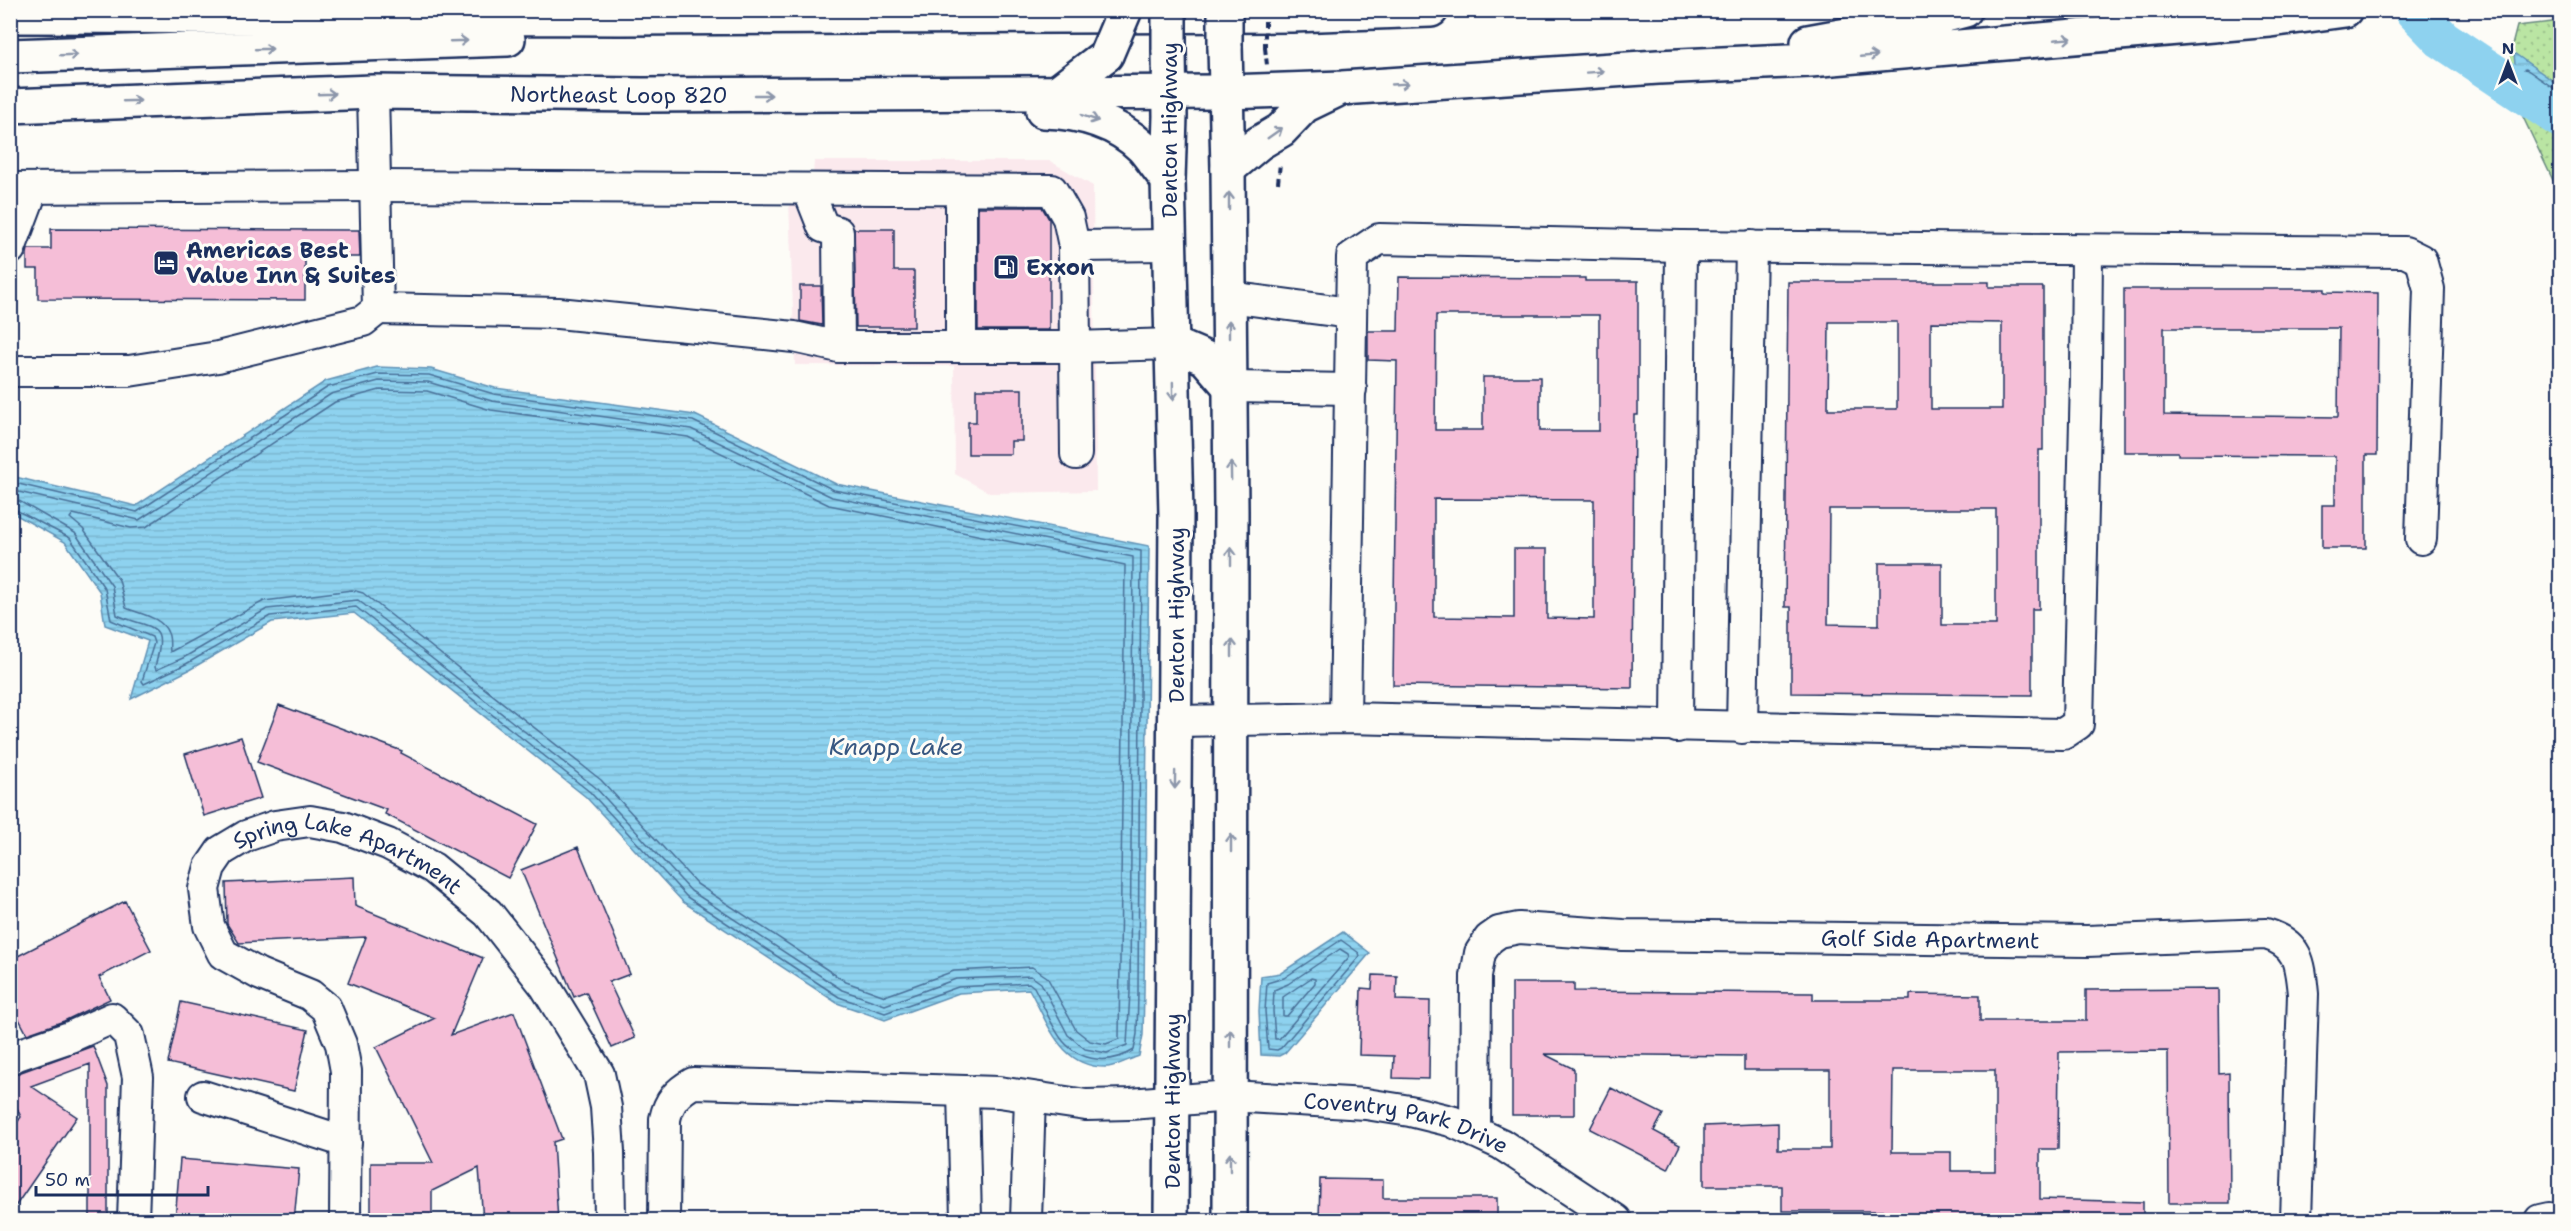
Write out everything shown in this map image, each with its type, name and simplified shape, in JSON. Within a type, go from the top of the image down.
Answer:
[{"type":"main road","points":[[1055,94],[1106,55],[1125,10]]},
{"type":"main road","name":"Denton Highway","points":[[1169,10],[1168,180],[1176,514],[1171,1221]]},
{"type":"main road","points":[[1225,10],[1232,720],[1230,1221]]},
{"type":"main road","points":[[10,16],[621,18],[1292,15],[1431,10]]},
{"type":"main road","points":[[1810,51],[1965,10]]},
{"type":"main road","points":[[1810,51],[2270,20],[2345,10]]},
{"type":"main road","points":[[10,56],[571,38],[621,18]]},
{"type":"main road","name":"Northeast Loop 820","points":[[10,106],[372,92],[1055,94],[1227,92],[1342,88],[1658,67],[1711,52],[1810,51]]},
{"type":"main road","points":[[1228,169],[1259,143],[1281,130],[1304,106],[1342,88]]},
{"type":"main road","points":[[974,94],[1006,111],[1047,111],[1082,115],[1115,127],[1141,147],[1168,180]]},
{"type":"main road","points":[[1172,344],[1205,358],[1230,387]]},
{"type":"street","points":[[372,92],[378,309]]},
{"type":"street","points":[[10,249],[22,188],[375,186],[1052,190],[1068,218],[1074,246],[1076,454]]},
{"type":"street","points":[[808,189],[822,227],[838,232],[839,347]]},
{"type":"street","points":[[961,189],[961,347]]},
{"type":"street","points":[[1345,718],[1352,256],[1379,239],[1681,246],[2405,252],[2421,260],[2428,289],[2421,539]]},
{"type":"street","points":[[1074,246],[1170,245]]},
{"type":"street","points":[[1677,727],[1681,246]]},
{"type":"street","points":[[1742,728],[1751,246]]},
{"type":"street","points":[[1175,721],[1345,718],[2064,734],[2078,724],[2087,250]]},
{"type":"street","points":[[1229,297],[1350,313]]},
{"type":"street","points":[[10,371],[129,371],[218,357],[363,321],[378,309],[558,313],[794,337],[839,347],[1075,347],[1172,344]]},
{"type":"street","points":[[1230,387],[1351,389]]},
{"type":"street","name":"Spring Lake Apartment","points":[[345,1221],[345,1071],[341,1044],[326,1008],[310,995],[259,974],[223,954],[209,926],[204,889],[210,867],[221,851],[246,836],[275,826],[310,821],[343,827],[388,844],[433,868],[488,913],[545,986],[599,1074],[607,1118],[610,1221]]},
{"type":"street","name":"Golf Side Apartment","points":[[1476,1132],[1476,976],[1480,953],[1489,939],[1499,933],[1519,928],[1623,935],[2087,941],[2266,934],[2283,939],[2294,950],[2300,964],[2303,994],[2296,1221]]},
{"type":"street","points":[[10,1059],[112,1018],[129,1035],[138,1077],[133,1221]]},
{"type":"street","name":"Coventry Park Drive","points":[[664,1221],[665,1119],[668,1105],[679,1091],[693,1083],[999,1092],[1086,1105],[1230,1096],[1366,1104],[1451,1121],[1476,1132],[1501,1144],[1616,1221]]},
{"type":"street","points":[[963,1091],[966,1221]]},
{"type":"street","points":[[203,1096],[345,1142]]},
{"type":"street","points":[[1026,1221],[1030,1098]]},
{"type":"path","points":[[1265,10],[1265,48]]},
{"type":"shaded area","points":[[814,161],[1050,161],[1093,186],[1096,491],[990,493],[955,474],[954,366],[795,365],[788,174],[813,175]]},
{"type":"green space","points":[[2560,21],[2560,195],[2504,77],[2517,26]]},
{"type":"water","points":[[2514,53],[2560,86],[2560,141],[2535,120],[2523,104],[2517,85]]},
{"type":"water","name":"Knapp Lake","points":[[377,367],[431,369],[495,388],[695,415],[836,484],[1149,546],[1144,993],[1143,1035],[1139,1056],[1108,1067],[1092,1066],[1078,1060],[1058,1041],[1029,989],[959,993],[885,1020],[837,1003],[683,902],[586,797],[354,613],[272,622],[189,670],[131,699],[148,641],[105,625],[100,592],[65,542],[11,512],[11,476],[136,506],[326,381]]},
{"type":"water","points":[[1343,932],[1370,953],[1285,1053],[1279,1056],[1261,1055],[1259,1011],[1261,976],[1281,973]]},
{"type":"building","points":[[978,207],[1042,207],[1049,219],[1049,330],[978,330]]},
{"type":"building","name":"Americas Best Value Inn & Suites","points":[[51,229],[359,230],[360,257],[305,257],[305,300],[38,299],[38,269],[27,269],[27,254],[28,249],[51,249]]},
{"type":"building","points":[[854,229],[894,229],[894,271],[914,271],[914,327],[856,327]]},
{"type":"building","points":[[1399,277],[1585,278],[1585,281],[1638,281],[1638,415],[1634,415],[1632,688],[1393,685],[1397,361],[1368,360],[1368,331],[1398,331]],"holes":[[[1436,315],[1599,315],[1599,431],[1540,431],[1540,377],[1483,377],[1483,430],[1435,430]],[[1434,499],[1594,500],[1594,619],[1547,618],[1547,549],[1514,549],[1514,618],[1434,617]]]},
{"type":"building","points":[[1788,282],[1989,282],[1989,287],[2043,287],[2043,450],[2039,450],[2039,609],[2032,609],[2032,695],[1791,693],[1791,607],[1785,607]],"holes":[[[1829,322],[1897,322],[1897,409],[1828,409]],[[1931,322],[2002,323],[2002,409],[1931,409]],[[1829,509],[1996,509],[1996,625],[1942,625],[1942,563],[1879,563],[1879,625],[1828,624]]]},
{"type":"building","points":[[800,286],[821,286],[822,325],[800,321]]},
{"type":"building","points":[[2124,289],[2325,289],[2325,292],[2378,293],[2377,455],[2366,455],[2366,548],[2322,548],[2322,505],[2335,505],[2335,456],[2178,455],[2178,452],[2124,452]],"holes":[[[2164,328],[2339,328],[2338,417],[2164,415]]]},
{"type":"building","points":[[976,389],[1022,389],[1022,441],[1011,441],[1011,454],[968,454],[968,422],[976,422]]},
{"type":"building","points":[[279,705],[402,751],[401,753],[537,824],[508,878],[385,814],[387,810],[257,762]]},
{"type":"building","points":[[241,737],[261,798],[204,816],[185,754]]},
{"type":"building","points":[[578,847],[630,974],[609,982],[635,1038],[612,1048],[586,992],[574,997],[521,870]]},
{"type":"building","points":[[354,877],[355,906],[483,958],[451,1035],[514,1012],[562,1139],[553,1142],[558,1221],[483,1221],[479,1168],[432,1191],[432,1221],[371,1221],[371,1163],[433,1163],[376,1047],[435,1018],[348,983],[366,937],[239,943],[227,924],[226,883]]},
{"type":"building","points":[[125,901],[151,950],[99,977],[110,999],[64,1021],[27,1034],[19,1019],[10,1023],[10,960]]},
{"type":"building","points":[[1373,975],[1397,976],[1396,1000],[1430,1001],[1429,1079],[1393,1078],[1394,1056],[1359,1055],[1361,988],[1372,989]]},
{"type":"building","points":[[1512,983],[1574,983],[1574,991],[1813,993],[1813,1000],[1910,1000],[1910,994],[1980,995],[1980,1021],[2086,1021],[2086,990],[2218,989],[2219,1074],[2229,1073],[2230,1203],[2169,1203],[2168,1051],[2059,1052],[2058,1149],[2040,1149],[2040,1199],[2143,1202],[2143,1221],[1888,1221],[1888,1211],[1782,1211],[1782,1186],[1704,1186],[1704,1126],[1778,1123],[1778,1149],[1830,1149],[1830,1070],[1744,1070],[1744,1056],[1544,1054],[1574,1069],[1574,1115],[1512,1115]],"holes":[[[1893,1070],[1995,1070],[1995,1171],[1951,1171],[1951,1152],[1892,1152]]]},
{"type":"building","points":[[181,1002],[308,1030],[294,1091],[168,1063]]},
{"type":"building","points":[[93,1046],[108,1086],[108,1221],[90,1221],[90,1064],[31,1086],[77,1117],[10,1214],[10,1133],[21,1117],[10,1094],[10,1076]]},
{"type":"building","points":[[1611,1088],[1663,1114],[1654,1131],[1680,1145],[1668,1169],[1590,1129]]},
{"type":"building","points":[[180,1159],[299,1169],[294,1221],[175,1221]]},
{"type":"building","points":[[1320,1179],[1383,1180],[1383,1198],[1497,1198],[1497,1221],[1319,1221]]},
{"type":"waterway","points":[[2414,10],[2442,39],[2560,118]]},
{"type":"place","name":"Americas Best Value Inn & Suites","points":[[166,263]]},
{"type":"place","name":"Exxon","points":[[1006,267]]}]
